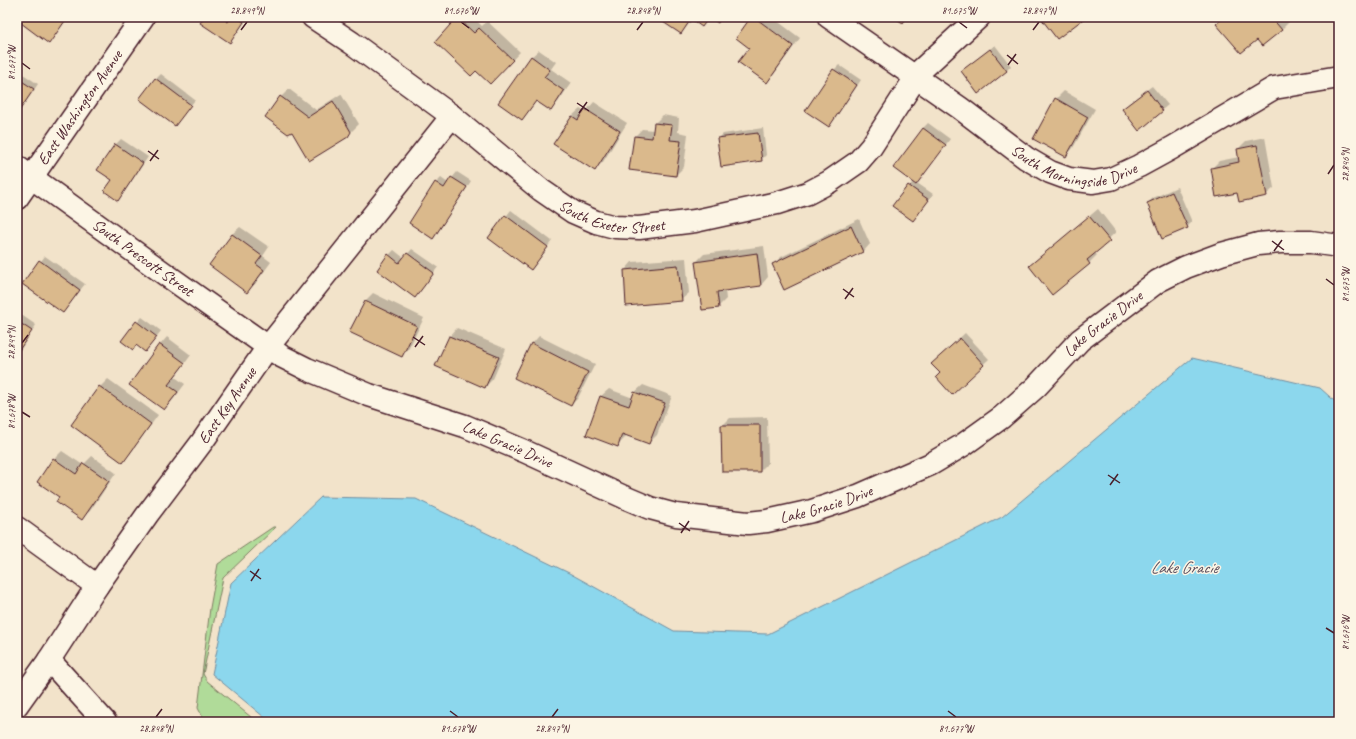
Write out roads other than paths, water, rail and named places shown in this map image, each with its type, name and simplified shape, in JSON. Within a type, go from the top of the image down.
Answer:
[{"type":"street","name":"East Washington Avenue","points":[[17,198],[25,172],[143,17]]},
{"type":"street","name":"South Exeter Street","points":[[313,17],[352,43],[452,116],[541,190],[573,212],[596,222],[615,227],[639,228],[695,221],[777,204],[808,193],[829,182],[858,162],[871,147],[920,71],[979,17]]},
{"type":"street","name":"South Morningside Drive","points":[[829,17],[916,77],[1026,158],[1050,172],[1069,179],[1093,182],[1111,179],[1139,166],[1274,88],[1339,77]]},
{"type":"street","name":"East Key Avenue","points":[[17,705],[49,660],[97,586],[147,515],[202,442],[268,347],[452,116]]},
{"type":"street","name":"South Prescott Street","points":[[25,172],[268,347]]},
{"type":"street","name":"Lake Gracie Drive","points":[[268,347],[307,370],[369,395],[465,426],[650,508],[676,515],[748,523],[767,521],[812,511],[858,496],[931,464],[963,445],[1002,417],[1036,387],[1080,340],[1158,281],[1186,267],[1222,254],[1258,244],[1311,242],[1339,246]]},
{"type":"street","points":[[17,528],[97,586]]},
{"type":"street","points":[[49,660],[104,722]]},
{"type":"water","name":"Lake Gracie","points":[[1192,358],[1320,388],[1339,405],[1339,722],[270,722],[212,674],[231,583],[321,497],[416,499],[569,573],[674,631],[768,634],[1002,517]]}]
